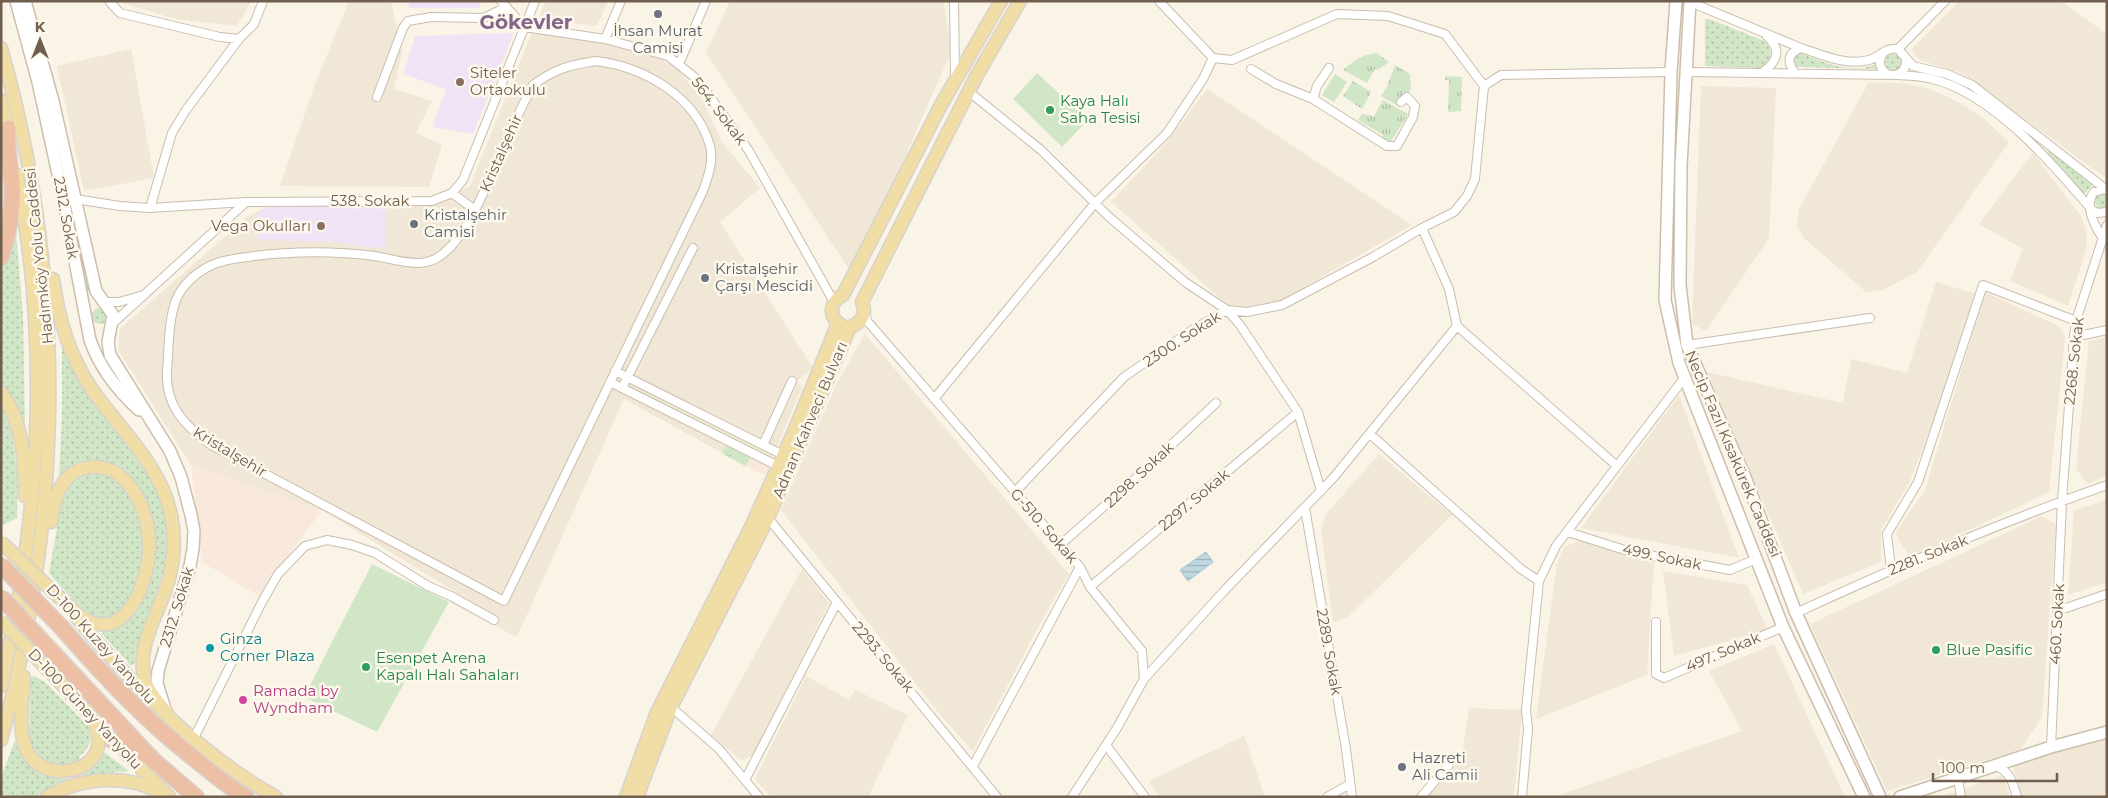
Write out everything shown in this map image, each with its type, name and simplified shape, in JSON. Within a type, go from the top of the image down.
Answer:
[{"type":"highway","points":[[1,257],[12,202],[12,184],[7,154],[8,128]]},
{"type":"highway","points":[[1,565],[62,628],[102,674],[140,712],[207,770],[246,797]]},
{"type":"highway","points":[[1,597],[148,755],[196,797]]},
{"type":"highway","points":[[112,740],[127,747],[166,782],[189,797]]},
{"type":"main road","name":"2312. Sokak","points":[[16,1],[38,82],[55,159],[86,325],[94,352],[108,375],[133,405],[148,417]]},
{"type":"main road","name":"2312. Sokak","points":[[25,1],[53,101],[96,291],[113,315],[108,342],[110,355],[170,451],[181,477],[192,515],[194,549],[158,671],[157,683],[168,715]]},
{"type":"main road","points":[[838,298],[956,79],[1002,1]]},
{"type":"main road","name":"Adnan Kahveci Bulvarı","points":[[844,325],[860,322],[863,307],[968,91],[1020,1]]},
{"type":"main road","name":"Necip Fazıl Kısakürek Caddesi","points":[[1676,1],[1671,72],[1665,300],[1673,342],[1783,628],[1864,797]]},
{"type":"main road","name":"Necip Fazıl Kısakürek Caddesi","points":[[1690,2],[1681,166],[1680,285],[1687,345],[1744,477],[1796,613],[1880,797]]},
{"type":"main road","name":"Hadımköy Yolu Caddesi","points":[[1,48],[22,130],[37,215],[47,308],[50,399],[46,496],[38,558]]},
{"type":"main road","points":[[1671,72],[1686,72]]},
{"type":"main road","points":[[956,79],[968,91]]},
{"type":"main road","name":"Hadımköy Yolu Caddesi","points":[[1,100],[8,128],[24,220],[35,323],[36,444],[29,532]]},
{"type":"main road","points":[[37,215],[45,235],[57,306],[67,342],[91,388],[155,473],[166,495],[171,514],[174,532],[172,564],[167,584],[146,642],[143,662],[147,685],[168,715]]},
{"type":"main road","points":[[838,298],[853,295],[863,307]]},
{"type":"main road","name":"Adnan Kahveci Bulvarı","points":[[838,298],[831,312],[844,325]]},
{"type":"main road","points":[[84,312],[90,304],[102,302]]},
{"type":"main road","points":[[86,325],[96,330],[111,325]]},
{"type":"main road","name":"Adnan Kahveci Bulvarı","points":[[762,515],[781,460],[844,325]]},
{"type":"main road","name":"Adnan Kahveci Bulvarı","points":[[626,797],[666,704],[762,515],[844,325]]},
{"type":"main road","points":[[1685,377],[1695,366]]},
{"type":"main road","points":[[1,393],[13,412],[20,440],[29,532],[19,596],[1,686]]},
{"type":"main road","points":[[1,740],[22,658],[38,558],[47,539],[58,492],[66,479],[82,468],[104,468],[113,471],[130,486],[143,510],[149,540],[146,573],[138,596],[129,610],[119,619],[101,625],[83,619],[60,598]]},
{"type":"main road","name":"D-100 Kuzey Yanyolu","points":[[1,542],[60,598],[151,701],[231,767],[276,797]]},
{"type":"main road","points":[[1,630],[7,623],[19,596]]},
{"type":"main road","points":[[1783,628],[1796,613]]},
{"type":"main road","name":"D-100 Güney Yanyolu","points":[[1,622],[168,797]]},
{"type":"main road","points":[[22,658],[24,674],[21,727],[26,751],[32,759],[49,770],[62,772],[82,767],[91,760],[97,751],[100,738],[88,712]]},
{"type":"main road","name":"Adnan Kahveci Bulvarı","points":[[637,797],[666,704]]},
{"type":"main road","points":[[1900,797],[2052,747],[2107,732]]},
{"type":"main road","points":[[47,797],[74,784],[105,780],[142,784],[168,797]]},
{"type":"street","points":[[109,1],[120,13],[239,39]]},
{"type":"street","points":[[150,208],[172,133],[186,110],[239,39],[254,24],[263,1]]},
{"type":"street","points":[[475,210],[452,192],[463,180],[535,1]]},
{"type":"street","points":[[605,39],[621,1]]},
{"type":"street","points":[[679,64],[706,1]]},
{"type":"street","points":[[954,1],[956,79]]},
{"type":"street","points":[[968,91],[1002,121],[1041,150],[1095,203],[1185,282],[1227,310],[1247,312],[1282,304],[1454,212],[1467,196],[1475,179],[1484,86],[1445,34],[1388,16],[1338,14],[1232,60],[1213,58],[1159,1]]},
{"type":"street","points":[[1690,2],[1801,48],[1843,62],[1871,60],[1885,51],[1898,49],[1945,1]]},
{"type":"street","points":[[377,97],[403,28],[408,21],[431,16],[484,18],[503,4],[524,27]]},
{"type":"street","name":"564. Sokak","points":[[524,27],[605,39],[668,56],[698,80],[749,152],[838,298]]},
{"type":"street","points":[[1763,32],[1775,44],[1776,49],[1775,62],[1763,72]]},
{"type":"street","points":[[1795,72],[1789,66],[1789,56],[1793,51],[1801,48]]},
{"type":"street","points":[[1885,51],[1880,57],[1880,65],[1884,72],[1895,75],[1904,69],[1906,60],[1905,55],[1898,49]]},
{"type":"street","points":[[934,399],[1095,203],[1167,132],[1203,79],[1213,58]]},
{"type":"street","points":[[1906,60],[1913,66],[1947,74],[1972,85],[2106,189]]},
{"type":"street","name":"Kristalşehir","points":[[596,61],[632,68],[672,91],[687,106],[701,125],[710,147],[710,171],[703,191],[615,371],[504,601],[212,444],[192,431],[181,419],[173,405],[167,376],[176,300],[186,284],[195,276],[218,263],[275,254],[306,252],[350,253],[414,264],[440,257],[455,240],[475,210],[533,85],[551,72],[570,65],[596,61]]},
{"type":"street","points":[[1313,99],[1317,86],[1329,68]]},
{"type":"street","points":[[1251,69],[1276,84],[1313,99],[1387,146],[1397,146],[1413,117],[1415,106],[1407,97],[1401,102]]},
{"type":"street","points":[[1484,86],[1502,75],[1671,72]]},
{"type":"street","points":[[1686,72],[1795,72],[1895,75],[1932,79],[1947,84],[1974,98],[2010,124],[2055,166],[2091,209],[2097,212],[2107,212]]},
{"type":"street","points":[[2105,236],[2097,229],[2090,198],[2094,192],[2106,189]]},
{"type":"street","name":"538. Sokak","points":[[75,199],[120,206],[150,208],[246,202],[432,201],[452,192]]},
{"type":"street","points":[[111,325],[246,202]]},
{"type":"street","name":"2268. Sokak","points":[[2062,500],[2076,321],[2107,225]]},
{"type":"street","points":[[1422,228],[1449,288],[1457,326],[1617,466]]},
{"type":"street","points":[[622,388],[693,248]]},
{"type":"street","points":[[1891,570],[1887,534],[1918,482],[1983,284],[2076,321]]},
{"type":"street","points":[[102,302],[119,302],[142,295]]},
{"type":"street","name":"G-510. Sokak","points":[[863,307],[868,322],[1080,567],[974,766]]},
{"type":"street","name":"2300. Sokak","points":[[1014,493],[1124,377],[1192,330],[1227,310],[1240,325],[1298,412],[1321,491]]},
{"type":"street","points":[[1687,345],[1870,318]]},
{"type":"street","points":[[1072,797],[1144,679],[1223,592],[1321,491],[1370,434],[1457,326]]},
{"type":"street","points":[[2074,337],[2107,330]]},
{"type":"street","points":[[615,371],[761,444],[781,460]]},
{"type":"street","points":[[1522,797],[1528,729],[1526,710],[1539,580],[1556,546],[1685,377]]},
{"type":"street","points":[[754,453],[761,444],[792,381]]},
{"type":"street","points":[[610,382],[754,453],[781,460]]},
{"type":"street","points":[[668,411],[674,400]]},
{"type":"street","name":"2298. Sokak","points":[[1060,545],[1134,480],[1216,403]]},
{"type":"street","name":"2297. Sokak","points":[[1090,588],[1298,412]]},
{"type":"street","points":[[710,432],[715,420]]},
{"type":"street","points":[[1370,434],[1521,569],[1539,580]]},
{"type":"street","name":"2281. Sokak","points":[[1796,613],[1891,570],[2062,500],[2107,485]]},
{"type":"street","name":"460. Sokak","points":[[2052,747],[2062,500]]},
{"type":"street","name":"2289. Sokak","points":[[1305,508],[1352,797]]},
{"type":"street","name":"2293. Sokak","points":[[762,515],[974,766],[997,797]]},
{"type":"street","name":"499. Sokak","points":[[1568,532],[1628,551],[1730,570],[1756,559]]},
{"type":"street","points":[[194,738],[278,574],[304,546],[327,540],[352,545],[376,553],[428,586],[451,596],[494,620]]},
{"type":"street","points":[[1080,567],[1090,588],[1142,651],[1144,679]]},
{"type":"street","points":[[2057,612],[2107,594]]},
{"type":"street","points":[[745,780],[837,602]]},
{"type":"street","name":"497. Sokak","points":[[1656,622],[1656,674],[1664,678],[1783,628]]},
{"type":"street","points":[[666,704],[719,749],[759,797]]},
{"type":"street","points":[[1106,744],[1145,797]]},
{"type":"street","points":[[1421,797],[1448,766]]},
{"type":"street","points":[[1997,766],[2006,770],[2013,782],[2017,797]]},
{"type":"street","points":[[1958,779],[1961,797]]},
{"type":"street","points":[[1327,797],[1350,784]]},
{"type":"shaded area","points":[[116,1],[251,1],[237,26],[175,19]]},
{"type":"shaded area","points":[[349,1],[391,1],[402,52],[394,89],[432,101],[416,133],[442,145],[429,187],[280,186],[314,87]]},
{"type":"shaded area","points":[[408,1],[482,1],[479,8],[409,8]]},
{"type":"shaded area","points":[[546,1],[608,1],[597,26],[538,19]]},
{"type":"shaded area","points":[[730,1],[943,1],[952,50],[853,275],[706,53]]},
{"type":"shaded area","points":[[1959,1],[2061,1],[2107,34],[2107,179],[1963,74],[1920,60],[1911,50]]},
{"type":"shaded area","points":[[532,32],[597,42],[656,56],[678,70],[702,99],[722,142],[760,188],[720,222],[813,368],[797,381],[802,387],[766,474],[757,472],[624,399],[517,637],[449,602],[454,591],[322,510],[191,465],[118,350],[120,329],[247,217],[267,207],[434,203],[470,186]]},
{"type":"shaded area","name":"Siteler Ortaokulu","points":[[514,33],[473,134],[432,127],[446,89],[403,74],[415,36]]},
{"type":"shaded area","points":[[131,49],[154,178],[84,191],[57,66]]},
{"type":"shaded area","points":[[1869,82],[1910,84],[1933,90],[1960,103],[1983,118],[2009,142],[1917,272],[1883,290],[1866,292],[1805,239],[1797,227],[1799,209]]},
{"type":"shaded area","points":[[1701,86],[1776,88],[1769,238],[1706,331],[1692,324]]},
{"type":"shaded area","points":[[1207,89],[1412,225],[1280,301],[1248,308],[1229,306],[1111,202],[1167,142]]},
{"type":"shaded area","points":[[2033,153],[2082,218],[2087,233],[2086,250],[2068,306],[2010,281],[2023,249],[1979,224]]},
{"type":"shaded area","name":"Vega Okulları","points":[[386,205],[385,249],[334,242],[257,240],[258,212],[267,207]]},
{"type":"shaded area","points":[[1936,282],[1976,294],[1932,426],[1909,483],[1881,530],[1881,562],[1803,594],[1707,372],[1843,403],[1851,359],[1907,373]]},
{"type":"shaded area","points":[[1985,292],[2061,327],[2065,338],[2049,492],[1910,558],[1895,533],[1925,490]]},
{"type":"shaded area","points":[[865,334],[1069,574],[1042,620],[973,751],[941,716],[781,510],[837,383]]},
{"type":"shaded area","points":[[2107,337],[2107,475],[2088,484],[2076,469],[2089,341]]},
{"type":"shaded area","points":[[1679,395],[1739,558],[1581,528]]},
{"type":"shaded area","points":[[1379,454],[1452,515],[1349,616],[1333,623],[1321,529],[1326,514]]},
{"type":"shaded area","points":[[750,458],[768,468],[766,474],[745,466]]},
{"type":"shaded area","points":[[191,465],[322,510],[259,596],[202,562]]},
{"type":"shaded area","points":[[2107,500],[2107,582],[2068,595],[2074,510]]},
{"type":"shaded area","points":[[2042,516],[2056,525],[2042,717],[2020,750],[1887,791],[1810,624]]},
{"type":"shaded area","points":[[1579,541],[1654,560],[1647,675],[1536,719],[1557,563],[1564,547]]},
{"type":"shaded area","points":[[802,569],[829,603],[753,755],[742,761],[711,735]]},
{"type":"shaded area","points":[[1663,571],[1747,585],[1768,630],[1674,656]]},
{"type":"shaded area","points":[[1774,644],[1845,797],[1554,797],[1742,731],[1709,671]]},
{"type":"shaded area","points":[[806,676],[849,700],[855,690],[908,715],[868,797],[771,797],[755,779]]},
{"type":"shaded area","points":[[1469,708],[1522,710],[1514,797],[1425,797],[1462,755]]},
{"type":"shaded area","points":[[1244,736],[1265,797],[1159,797],[1149,781]]},
{"type":"shaded area","points":[[2107,737],[2107,797],[2022,797],[2012,764]]},
{"type":"shaded area","points":[[2003,775],[2010,797],[1940,797]]},
{"type":"green space","points":[[1705,19],[1764,41],[1770,51],[1768,62],[1762,68],[1705,66]]},
{"type":"green space","points":[[1377,53],[1389,62],[1378,70],[1375,69],[1367,83],[1343,70],[1359,58]]},
{"type":"green space","points":[[1800,53],[1837,66],[1856,68],[1876,64],[1877,69],[1797,67],[1794,64],[1794,56]]},
{"type":"green space","points":[[1893,54],[1901,62],[1893,70],[1885,62]]},
{"type":"green space","points":[[1395,65],[1410,74],[1411,89],[1408,95],[1403,93],[1404,97],[1398,106],[1381,96],[1387,87]]},
{"type":"green space","name":"Kaya Halı Saha Tesisi","points":[[1037,73],[1088,120],[1062,147],[1013,99]]},
{"type":"green space","points":[[1335,74],[1347,82],[1334,102],[1322,95]]},
{"type":"green space","points":[[1445,76],[1462,77],[1461,111],[1448,112],[1449,80],[1445,80]]},
{"type":"green space","points":[[1353,81],[1371,92],[1362,109],[1343,96]]},
{"type":"green space","points":[[1383,100],[1408,114],[1390,143],[1382,138],[1383,135],[1358,120],[1362,114],[1374,116]]},
{"type":"green space","points":[[2049,150],[2093,185],[2084,194],[2047,153]]},
{"type":"green space","points":[[2102,193],[2107,194],[2107,209],[2100,209],[2095,203],[2096,197]]},
{"type":"green space","points":[[73,219],[92,291],[85,292]]},
{"type":"green space","points":[[13,231],[16,233],[23,314],[25,428],[18,410],[1,385],[1,273]]},
{"type":"green space","points":[[97,308],[103,308],[108,313],[106,322],[97,324],[92,319],[92,313]]},
{"type":"green space","points":[[62,343],[104,415],[150,478],[165,512],[168,531],[167,553],[161,581],[141,635],[135,663],[131,666],[102,634],[104,630],[125,619],[153,531],[116,467],[103,461],[87,461],[70,467],[59,477],[62,415]]},
{"type":"green space","points":[[1,401],[5,406],[16,439],[13,440],[18,476],[17,518],[1,526]]},
{"type":"green space","points":[[726,445],[750,458],[745,466],[722,453]]},
{"type":"green space","points":[[95,471],[112,476],[122,484],[134,502],[143,529],[143,555],[135,586],[129,600],[110,617],[97,617],[84,610],[49,573],[63,494],[74,478]]},
{"type":"green space","name":"Esenpet Arena Kapalı Halı Sahaları","points":[[372,564],[449,602],[377,732],[304,697]]},
{"type":"green space","points":[[33,676],[44,681],[89,727],[91,736],[89,744],[79,757],[80,760],[62,765],[49,764],[32,750],[27,729],[29,729],[31,678]]},
{"type":"green space","points":[[15,740],[23,758],[35,770],[50,777],[70,779],[35,797],[1,797],[1,778]]},
{"type":"green space","points":[[104,752],[129,771],[78,776],[88,769]]},
{"type":"water","points":[[1206,552],[1213,562],[1188,581],[1180,570]]},
{"type":"place","name":"İhsan Murat Camisi","points":[[658,14]]},
{"type":"place","name":"Siteler Ortaokulu","points":[[460,82]]},
{"type":"place","name":"Kaya Halı Saha Tesisi","points":[[1050,110]]},
{"type":"place","name":"Kristalşehir Camisi","points":[[414,224]]},
{"type":"place","name":"Vega Okulları","points":[[321,226]]},
{"type":"place","name":"Kristalşehir Çarşı Mescidi","points":[[705,278]]},
{"type":"place","name":"Ginza Corner Plaza","points":[[210,648]]},
{"type":"place","name":"Blue Pasific","points":[[1936,650]]},
{"type":"place","name":"Esenpet Arena Kapalı Halı Sahaları","points":[[366,667]]},
{"type":"place","name":"Ramada by Wyndham","points":[[243,700]]},
{"type":"place","name":"Hazreti Ali Camii","points":[[1402,767]]},
{"type":"district","name":"Gökevler","points":[[526,22]]}]
